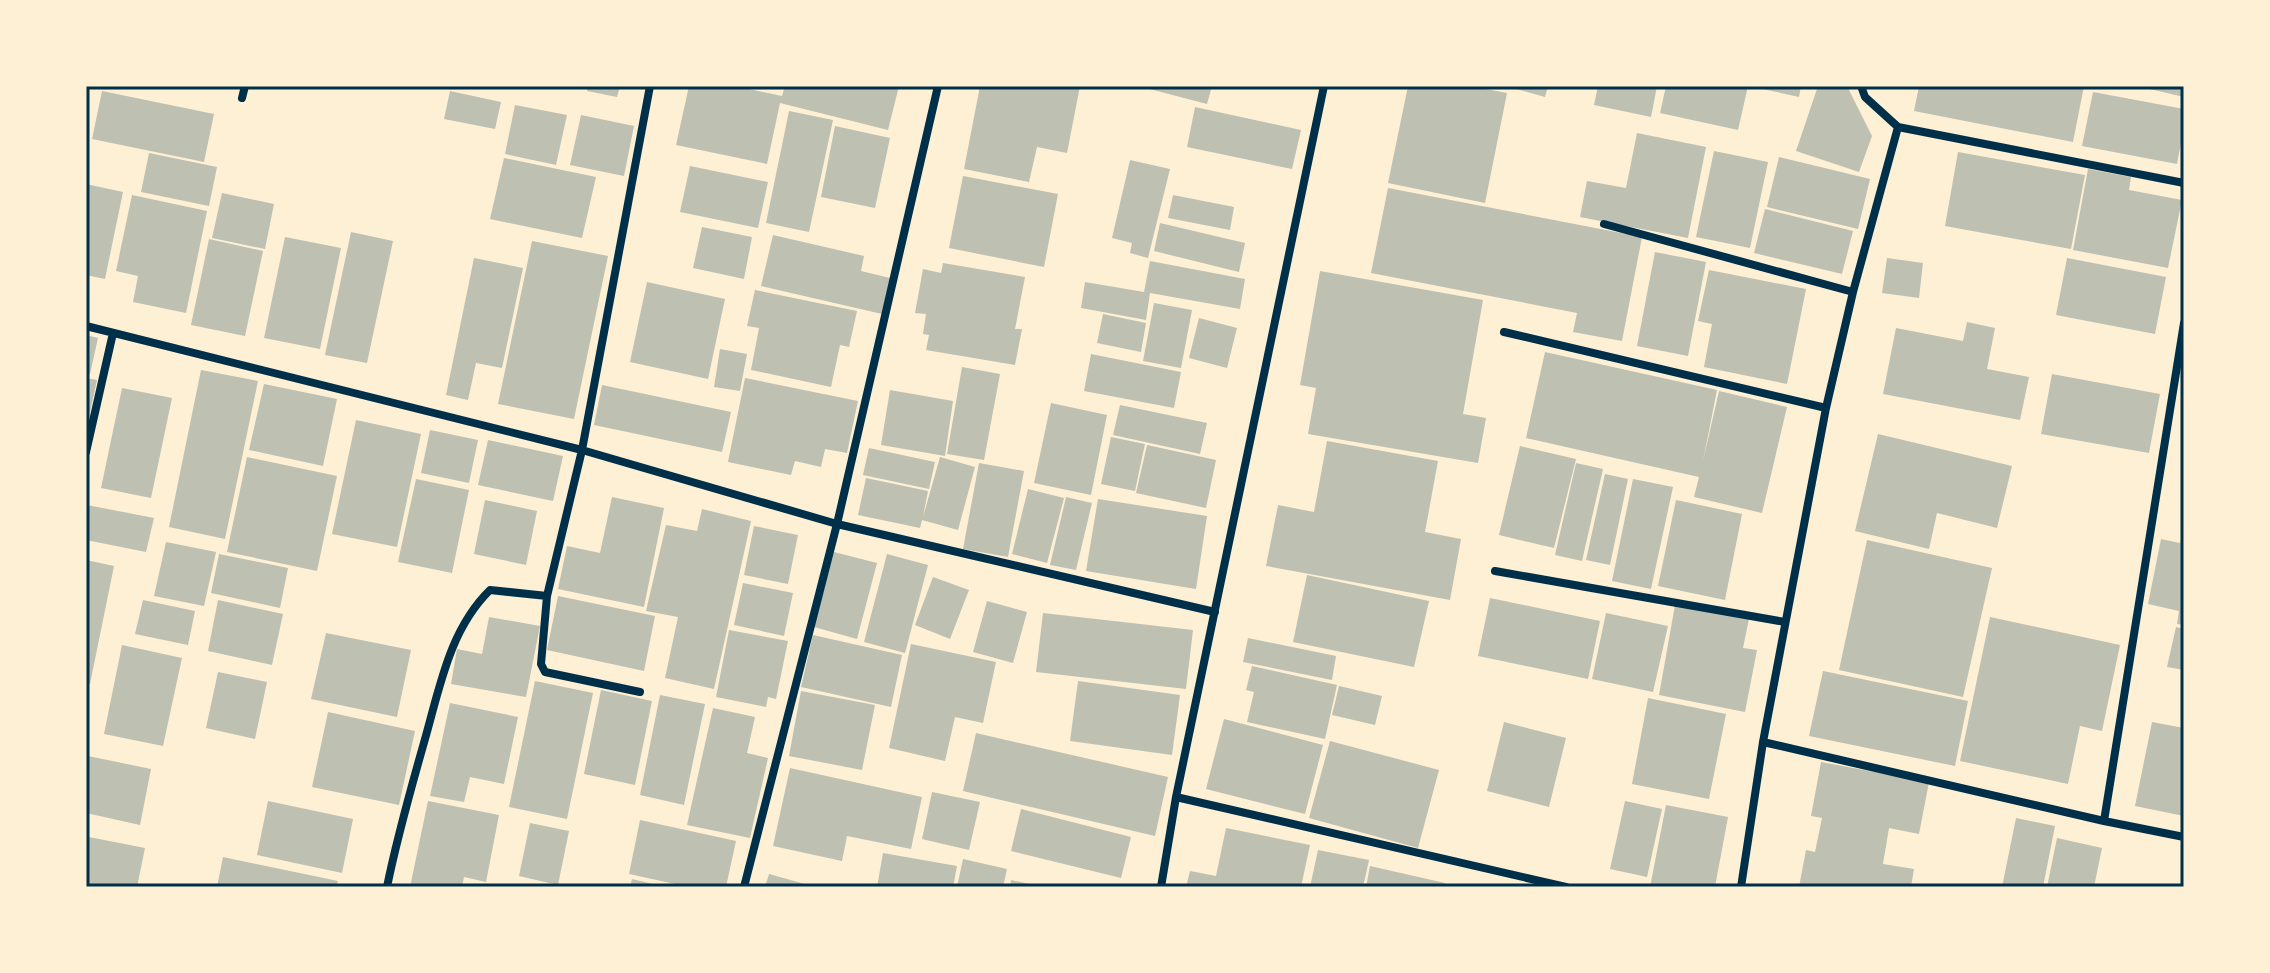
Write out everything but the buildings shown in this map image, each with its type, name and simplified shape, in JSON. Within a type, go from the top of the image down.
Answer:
[{"type":"street","points":[[242,98],[245,86]]},
{"type":"street","points":[[640,692],[545,672],[541,664],[547,596],[582,450],[650,86]]},
{"type":"street","points":[[744,887],[837,524],[938,86]]},
{"type":"street","points":[[1161,887],[1176,797],[1324,86]]},
{"type":"street","points":[[1861,86],[1865,97],[1898,127],[2184,183]]},
{"type":"street","points":[[1741,887],[1763,742],[1826,408],[1853,292],[1898,127]]},
{"type":"street","points":[[1604,224],[1853,292]]},
{"type":"street","points":[[2104,821],[2184,323]]},
{"type":"street","points":[[86,326],[582,450],[837,524],[1215,612]]},
{"type":"street","points":[[1504,332],[1826,408]]},
{"type":"street","points":[[86,452],[113,333]]},
{"type":"street","points":[[1495,571],[1785,622]]},
{"type":"street","points":[[387,887],[398,832],[449,655],[473,606],[490,590],[547,596]]},
{"type":"street","points":[[1763,742],[2184,837]]},
{"type":"street","points":[[1176,797],[1566,887]]}]
